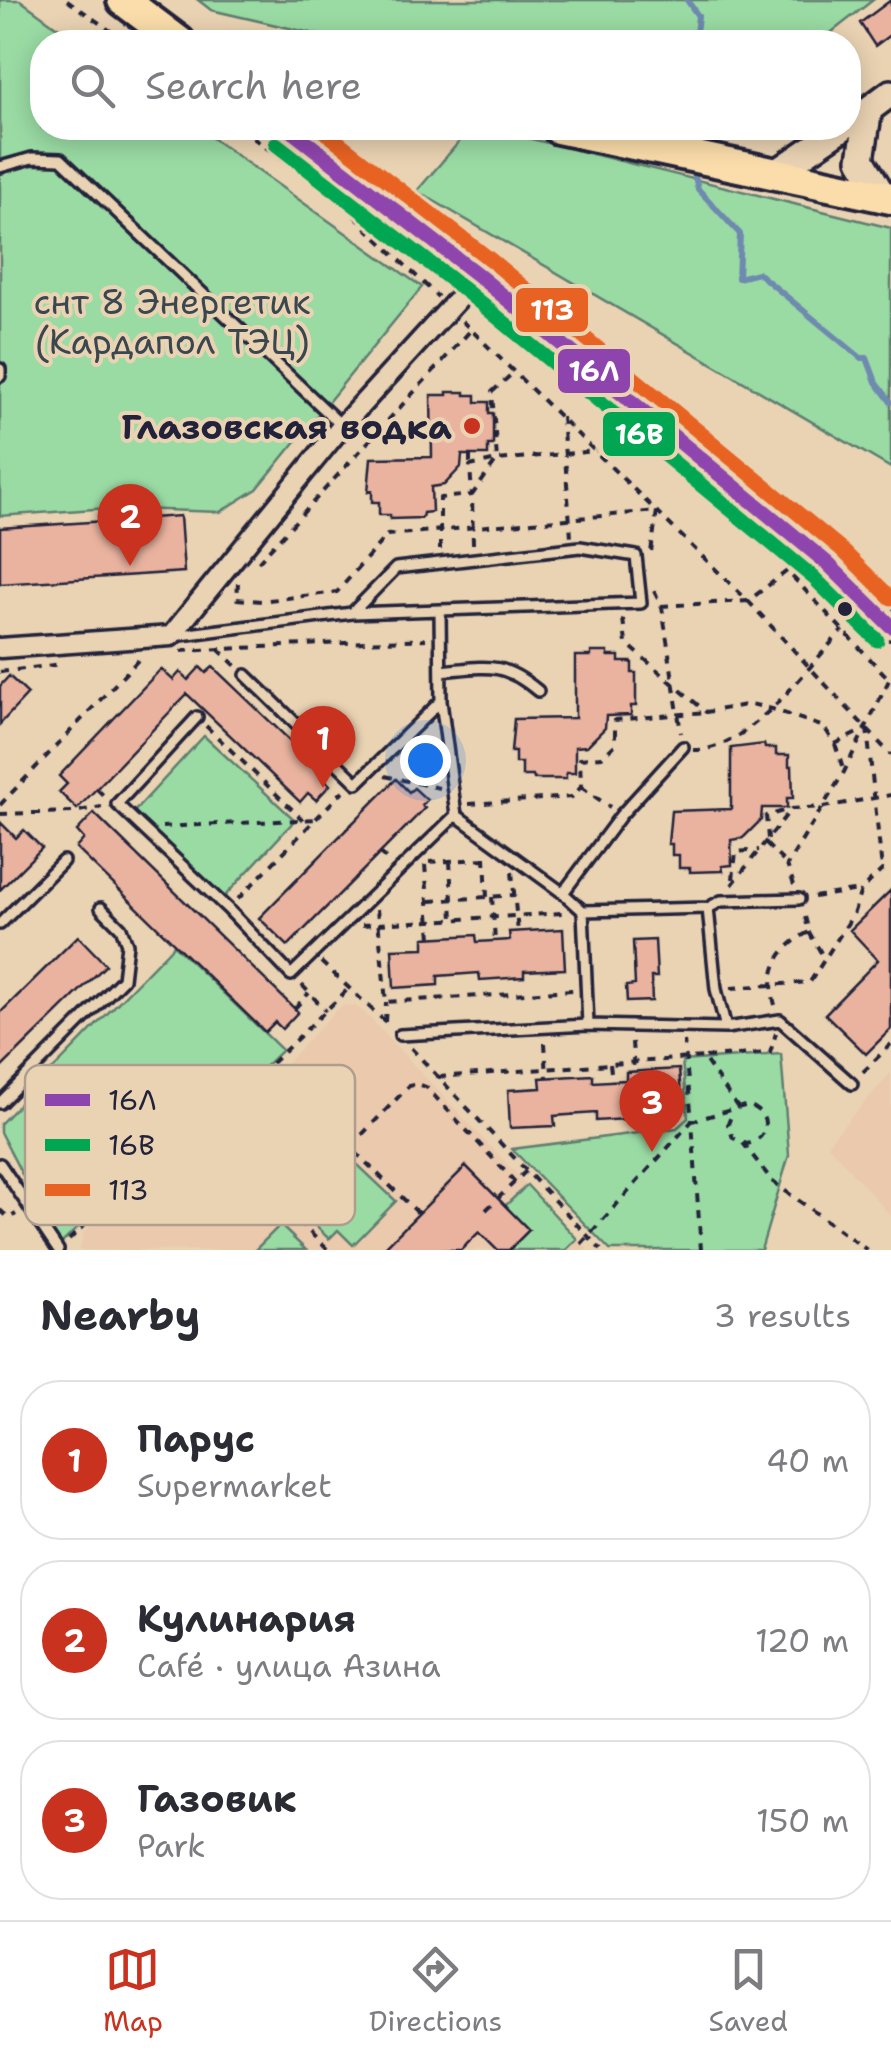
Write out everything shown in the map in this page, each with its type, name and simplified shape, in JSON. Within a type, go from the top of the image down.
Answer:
[{"type":"main road","points":[[123,0],[163,30]]},
{"type":"main road","points":[[861,115],[891,93]]},
{"type":"main road","points":[[304,140],[479,276],[827,563],[891,626]]},
{"type":"main road","points":[[320,140],[324,155]]},
{"type":"main road","points":[[619,140],[887,197]]},
{"type":"main road","points":[[776,173],[824,140]]},
{"type":"main road","points":[[860,140],[861,159],[887,197]]},
{"type":"street","points":[[0,648],[176,644],[342,426],[479,276]]},
{"type":"lane","points":[[0,168],[32,158],[61,159],[342,426]]},
{"type":"lane","points":[[176,644],[352,613],[642,603],[636,556],[572,548],[396,568],[352,613]]},
{"type":"lane","points":[[440,610],[441,701],[455,810],[583,911],[588,1025]]},
{"type":"lane","points":[[441,671],[494,667],[515,672],[538,691]]},
{"type":"lane","points":[[246,675],[357,783],[441,701]]},
{"type":"lane","points":[[197,717],[117,804],[291,975],[455,810]]},
{"type":"lane","points":[[564,893],[621,815],[684,747]]},
{"type":"lane","points":[[0,924],[63,861]]},
{"type":"lane","points":[[583,911],[708,908],[720,901],[799,899]]},
{"type":"lane","points":[[38,1065],[123,979],[127,944],[121,928],[102,908]]},
{"type":"lane","points":[[708,908],[716,989],[726,1028]]},
{"type":"lane","points":[[400,1036],[588,1025],[726,1028],[780,1020],[852,1084]]},
{"type":"lane","points":[[0,1103],[25,1078]]},
{"type":"lane","points":[[0,1164],[25,1201]]},
{"type":"lane","points":[[41,1225],[58,1250]]},
{"type":"path","points":[[66,0],[109,30]]},
{"type":"path","points":[[256,140],[345,207],[515,371],[748,601],[891,755]]},
{"type":"path","points":[[250,570],[471,330]]},
{"type":"path","points":[[432,497],[472,495],[497,460],[492,392],[515,371]]},
{"type":"path","points":[[562,417],[572,548]]},
{"type":"path","points":[[470,466],[596,452]]},
{"type":"path","points":[[470,455],[474,559]]},
{"type":"path","points":[[440,498],[440,563]]},
{"type":"path","points":[[238,584],[237,599],[249,600],[337,592],[387,535],[657,511],[653,551],[636,556]]},
{"type":"path","points":[[642,603],[662,607],[748,601],[787,571],[890,677],[844,772],[786,866]]},
{"type":"path","points":[[621,604],[626,643],[706,712]]},
{"type":"path","points":[[662,607],[684,747],[698,751],[724,744],[772,709],[842,630]]},
{"type":"path","points":[[176,644],[218,649],[441,638]]},
{"type":"path","points":[[218,649],[246,675]]},
{"type":"path","points":[[0,805],[145,653],[127,656]]},
{"type":"path","points":[[0,672],[72,663]]},
{"type":"path","points":[[455,810],[572,797],[581,787],[578,759],[602,757],[615,745],[614,718],[706,712],[751,704],[824,727],[844,772]]},
{"type":"path","points":[[197,717],[303,820]]},
{"type":"path","points":[[834,744],[867,728]]},
{"type":"path","points":[[867,728],[882,870]]},
{"type":"path","points":[[367,773],[414,780],[453,792]]},
{"type":"path","points":[[228,910],[353,780]]},
{"type":"path","points":[[581,787],[621,815]]},
{"type":"path","points":[[766,816],[891,796]]},
{"type":"path","points":[[0,814],[72,812],[117,804]]},
{"type":"path","points":[[765,808],[766,841],[786,866],[809,932],[825,960]]},
{"type":"path","points":[[720,901],[791,809]]},
{"type":"path","points":[[142,828],[317,819]]},
{"type":"path","points":[[488,839],[484,859],[495,941]]},
{"type":"path","points":[[733,884],[734,852],[759,850]]},
{"type":"path","points":[[511,855],[518,932]]},
{"type":"path","points":[[430,938],[425,862],[484,859]]},
{"type":"path","points":[[450,861],[452,920]]},
{"type":"path","points":[[716,989],[810,982],[853,915],[861,890],[882,870],[891,871]]},
{"type":"path","points":[[799,899],[861,890]]},
{"type":"path","points":[[374,894],[380,924],[386,1023]]},
{"type":"path","points":[[428,901],[515,895]]},
{"type":"path","points":[[342,926],[583,911]]},
{"type":"path","points":[[436,1077],[770,1053],[780,1020],[770,986],[773,966],[782,950],[809,932]]},
{"type":"path","points":[[312,954],[400,1036],[601,1250]]},
{"type":"path","points":[[291,975],[326,1011]]},
{"type":"path","points":[[270,1065],[348,989]]},
{"type":"path","points":[[386,1002],[587,989]]},
{"type":"path","points":[[295,1008],[309,994]]},
{"type":"path","points":[[632,1027],[634,1072]]},
{"type":"path","points":[[544,1028],[547,1078]]},
{"type":"path","points":[[682,1029],[701,1250]]},
{"type":"path","points":[[852,1084],[891,1044]]},
{"type":"path","points":[[702,1057],[735,1110],[729,1132],[743,1143],[773,1182],[867,1250]]},
{"type":"path","points":[[610,1064],[612,1081]]},
{"type":"path","points":[[355,1142],[408,1086],[418,1084],[426,1087],[515,1182]]},
{"type":"path","points":[[582,1244],[692,1121],[754,1107],[765,1118],[765,1133],[754,1143],[743,1143]]},
{"type":"path","points":[[355,1152],[418,1214]]},
{"type":"path","points":[[486,1210],[526,1172]]},
{"type":"path","points":[[3,1225],[9,1218]]},
{"type":"path","points":[[58,1250],[83,1225]]},
{"type":"path","points":[[302,1225],[327,1249]]},
{"type":"shaded area","points":[[345,1005],[364,1012],[588,1250],[79,1250],[84,1232],[91,1225],[355,1225],[355,1065],[285,1065]]},
{"type":"shaded area","points":[[891,1073],[891,1216],[827,1144]]},
{"type":"green space","name":"снт 8 Энергетик (Кардапол ТЭЦ)","points":[[0,0],[20,0],[61,30],[30,30],[30,140],[215,140],[422,287],[257,489],[220,512],[108,508],[0,516]]},
{"type":"green space","points":[[198,0],[873,0],[834,30],[298,30],[211,10]]},
{"type":"green space","points":[[461,140],[535,140],[891,228],[891,468],[417,191]]},
{"type":"green space","points":[[204,736],[295,820],[224,897],[133,813]]},
{"type":"green space","points":[[174,945],[282,1050],[267,1065],[57,1065]]},
{"type":"green space","points":[[781,1054],[789,1155],[761,1250],[610,1250],[512,1149],[677,1128],[688,1118],[682,1061]]},
{"type":"green space","points":[[25,1098],[25,1180],[0,1132],[0,1124]]},
{"type":"green space","points":[[355,1164],[358,1165],[396,1201],[353,1245],[338,1230],[329,1239],[315,1225],[355,1225]]},
{"type":"green space","points":[[527,1185],[577,1239],[566,1250],[509,1250],[529,1230],[505,1206]]},
{"type":"green space","points":[[48,1225],[80,1225],[59,1246]]},
{"type":"green space","points":[[280,1225],[306,1250],[255,1250]]},
{"type":"building","points":[[891,0],[891,34],[875,46],[860,23]]},
{"type":"building","points":[[465,392],[476,395],[476,402],[489,402],[493,445],[488,445],[488,455],[462,455],[461,467],[444,485],[431,487],[432,512],[423,513],[422,518],[390,519],[390,515],[379,515],[379,502],[372,502],[372,491],[368,492],[371,458],[432,457],[431,395]]},
{"type":"building","points":[[180,516],[184,572],[0,584],[0,528]]},
{"type":"building","points":[[591,652],[608,652],[608,656],[619,656],[619,662],[632,662],[636,706],[631,706],[631,715],[606,716],[605,728],[587,746],[575,747],[575,773],[566,773],[566,779],[522,776],[522,763],[515,763],[515,752],[511,752],[514,719],[575,718],[575,656],[591,656]]},
{"type":"building","points":[[200,667],[206,673],[213,667],[326,775],[323,778],[330,785],[316,800],[308,793],[300,802],[187,694],[77,809],[59,792],[67,784],[59,776],[161,669],[173,680],[180,672],[188,680]]},
{"type":"building","points":[[9,676],[28,694],[0,724],[0,686]]},
{"type":"building","points":[[764,744],[765,748],[776,748],[776,755],[789,755],[793,798],[787,798],[787,808],[762,808],[761,820],[743,838],[731,840],[732,865],[722,866],[723,871],[690,872],[690,868],[679,868],[679,855],[672,855],[672,844],[668,844],[671,811],[731,809],[731,748]]},
{"type":"building","points":[[396,779],[409,792],[414,788],[427,800],[422,805],[425,808],[288,946],[259,918]]},
{"type":"building","points":[[94,813],[298,1012],[282,1029],[275,1022],[265,1032],[76,848],[84,839],[77,831]]},
{"type":"building","points":[[0,822],[16,838],[24,830],[42,848],[0,890]]},
{"type":"building","points":[[891,890],[891,1029],[866,1054],[825,1014],[878,960],[850,930]]},
{"type":"building","points":[[563,929],[565,969],[524,971],[524,977],[480,980],[479,973],[438,976],[438,985],[394,988],[392,949],[424,948],[424,938],[476,935],[477,942],[510,940],[509,932]]},
{"type":"building","points":[[78,936],[106,965],[0,1069],[0,1013]]},
{"type":"building","points":[[655,940],[657,977],[651,977],[652,1001],[627,1002],[626,986],[635,985],[633,941]]},
{"type":"building","points":[[679,1069],[682,1109],[640,1111],[641,1118],[596,1121],[596,1113],[554,1116],[555,1126],[510,1128],[508,1090],[541,1088],[540,1078],[593,1075],[593,1082],[626,1080],[626,1072]]},
{"type":"building","points":[[466,1166],[529,1230],[509,1250],[497,1250],[479,1232],[461,1250],[382,1250]]},
{"type":"waterway","points":[[687,0],[698,16],[696,30]]},
{"type":"waterway","points":[[687,140],[688,146]]},
{"type":"waterway","points":[[693,168],[698,189],[740,234],[738,278],[758,273],[861,358],[867,358],[876,382],[891,402]]},
{"type":"transit line","name":"16Л","points":[[303,140],[479,276],[827,563],[891,626]]},
{"type":"transit line","name":"113","points":[[336,140],[492,261],[840,548],[891,598]]},
{"type":"transit line","name":"16В","points":[[276,144],[467,292],[814,578],[877,640]]},
{"type":"place","name":"Глазовская водка","points":[[472,426]]},
{"type":"place","name":"Кулинария","points":[[130,566]]},
{"type":"place","name":"Парус","points":[[323,788]]},
{"type":"place","name":"Газовик","points":[[652,1152]]}]
